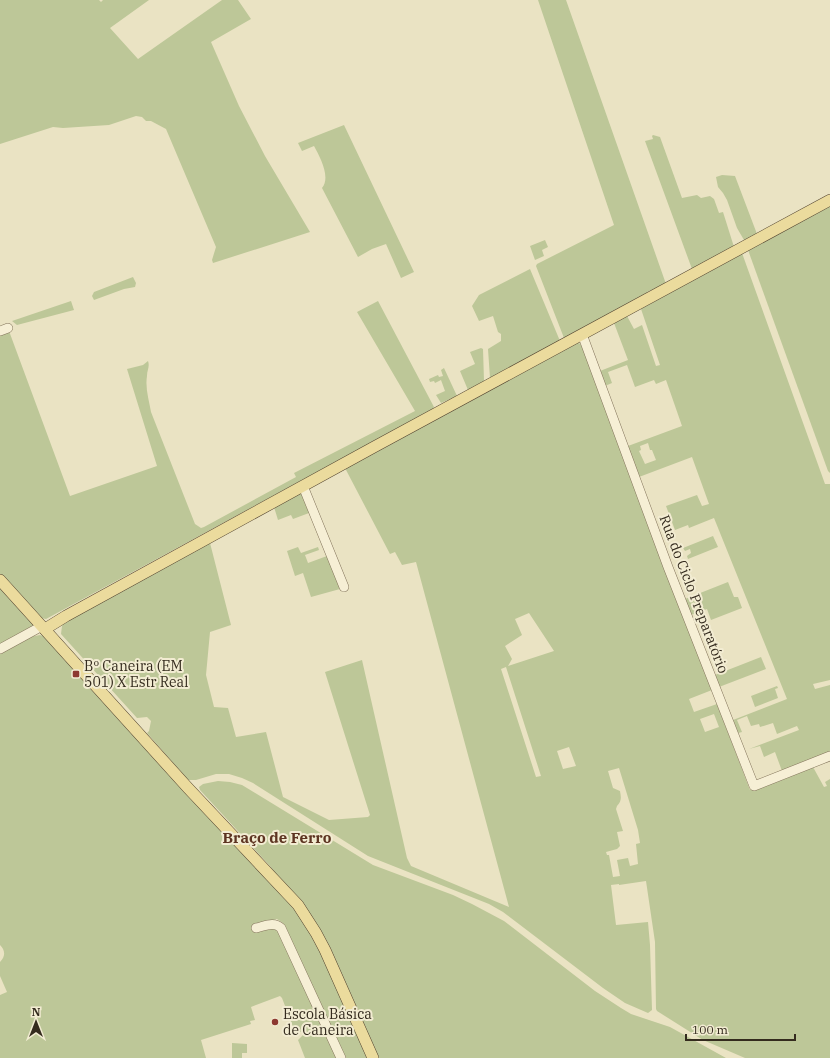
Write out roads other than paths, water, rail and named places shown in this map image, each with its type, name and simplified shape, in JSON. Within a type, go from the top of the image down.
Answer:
[{"type":"main road","points":[[44,628],[830,200]]},
{"type":"main road","points":[[0,580],[188,788],[298,905],[325,950],[373,1058]]},
{"type":"street","name":"Rua do Ciclo Preparatório","points":[[582,334],[668,567],[754,786],[830,756]]},
{"type":"street","points":[[303,486],[344,587]]},
{"type":"street","points":[[0,649],[44,628]]},
{"type":"street","points":[[256,928],[274,924],[278,924],[281,928],[341,1058]]},
{"type":"place","name":"Bº Caneira (EM 501) X Estr Real","points":[[76,674]]},
{"type":"place","name":"Escola Básica de Caneira","points":[[275,1022]]},
{"type":"district","name":"Braço de Ferro","points":[[277,837]]}]
